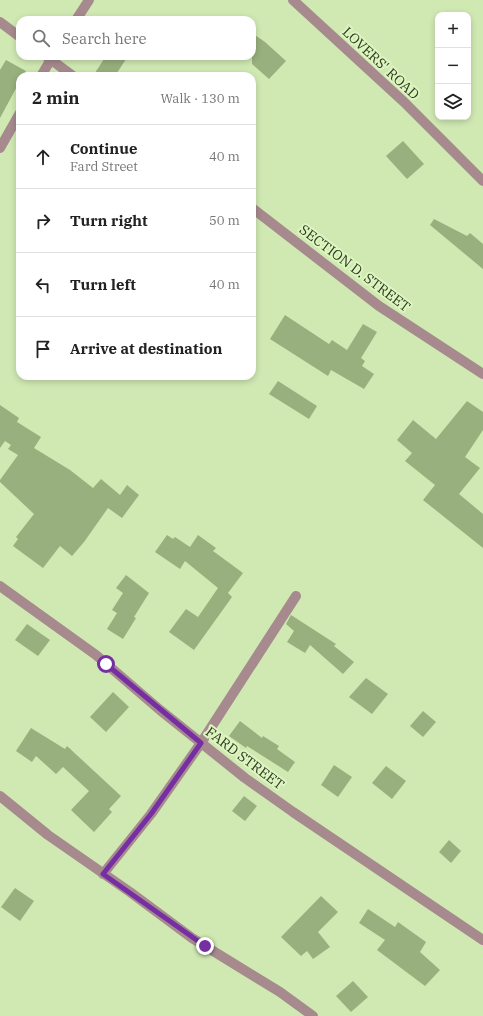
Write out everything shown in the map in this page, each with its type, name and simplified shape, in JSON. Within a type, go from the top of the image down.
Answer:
[{"type":"street","points":[[79,16],[89,0]]},
{"type":"street","name":"LOVERS' ROAD","points":[[298,1],[404,102],[483,181]]},
{"type":"street","points":[[0,22],[16,34]]},
{"type":"street","points":[[43,72],[49,60]]},
{"type":"street","points":[[54,60],[68,72]]},
{"type":"street","points":[[0,148],[16,120]]},
{"type":"street","name":"SECTION D. STREET","points":[[256,211],[379,306],[483,374]]},
{"type":"street","name":"FARD STREET","points":[[0,586],[96,655],[160,710],[245,778],[292,812],[483,940]]},
{"type":"street","points":[[103,874],[151,814],[201,743],[296,596]]},
{"type":"street","points":[[0,796],[48,835],[130,892],[192,938],[280,992],[313,1016]]},
{"type":"building","points":[[256,36],[286,61],[269,79],[252,64],[252,60],[256,60]]},
{"type":"building","points":[[6,60],[26,71],[16,72],[16,88],[0,118],[0,70]]},
{"type":"building","points":[[103,60],[125,60],[118,72],[96,72]]},
{"type":"building","points":[[403,141],[424,164],[407,179],[386,156]]},
{"type":"building","points":[[434,219],[467,236],[470,233],[483,244],[483,269],[430,225]]},
{"type":"building","points":[[285,315],[329,344],[332,340],[347,350],[363,324],[377,332],[361,358],[365,361],[362,366],[374,374],[364,389],[331,370],[328,376],[270,339]]},
{"type":"building","points":[[278,381],[317,406],[309,419],[269,394]]},
{"type":"building","points":[[467,401],[483,412],[483,430],[465,457],[480,468],[459,494],[483,514],[483,548],[423,500],[435,485],[405,461],[412,453],[397,440],[413,420],[436,439]]},
{"type":"building","points":[[0,405],[19,418],[17,422],[41,437],[34,448],[70,470],[93,488],[101,479],[120,495],[127,485],[139,495],[122,518],[108,508],[72,556],[60,546],[43,568],[13,546],[18,539],[16,537],[34,514],[0,482],[18,455],[8,449],[11,445],[5,441],[0,448]]},
{"type":"building","points":[[167,535],[173,539],[175,537],[190,547],[198,535],[216,548],[213,551],[243,573],[228,593],[232,597],[194,650],[169,632],[186,609],[198,617],[218,588],[185,561],[180,569],[155,552]]},
{"type":"building","points":[[126,575],[149,593],[134,617],[136,618],[123,639],[107,629],[117,613],[112,610],[123,593],[116,588]]},
{"type":"building","points":[[291,615],[336,644],[334,646],[354,662],[343,674],[310,645],[305,653],[287,642],[294,631],[286,624]]},
{"type":"building","points":[[27,624],[50,640],[38,656],[15,640]]},
{"type":"building","points":[[366,678],[388,694],[372,714],[349,697]]},
{"type":"building","points":[[113,692],[129,707],[106,732],[90,717]]},
{"type":"building","points":[[423,711],[436,722],[423,737],[410,726]]},
{"type":"building","points":[[240,721],[262,738],[263,736],[279,746],[277,749],[295,762],[288,772],[247,746],[246,748],[229,736]]},
{"type":"building","points":[[31,728],[65,749],[67,746],[121,796],[109,809],[112,812],[94,832],[71,810],[89,791],[63,767],[56,774],[36,756],[32,762],[16,751]]},
{"type":"building","points":[[334,765],[352,777],[338,797],[321,785]]},
{"type":"building","points":[[386,766],[406,781],[392,799],[372,783]]},
{"type":"building","points":[[244,796],[257,806],[245,821],[232,811]]},
{"type":"building","points":[[449,840],[461,851],[451,863],[439,852]]},
{"type":"building","points":[[15,888],[34,901],[20,921],[1,907]]},
{"type":"building","points":[[321,896],[338,912],[318,932],[330,947],[313,959],[307,951],[301,956],[281,937]]},
{"type":"building","points":[[368,909],[395,927],[398,922],[426,942],[420,952],[440,970],[425,986],[377,950],[385,940],[359,923]]},
{"type":"building","points":[[353,981],[368,997],[351,1012],[336,996]]},
{"type":"route","points":[[106,664],[201,743],[151,814],[103,874],[205,946]]}]
